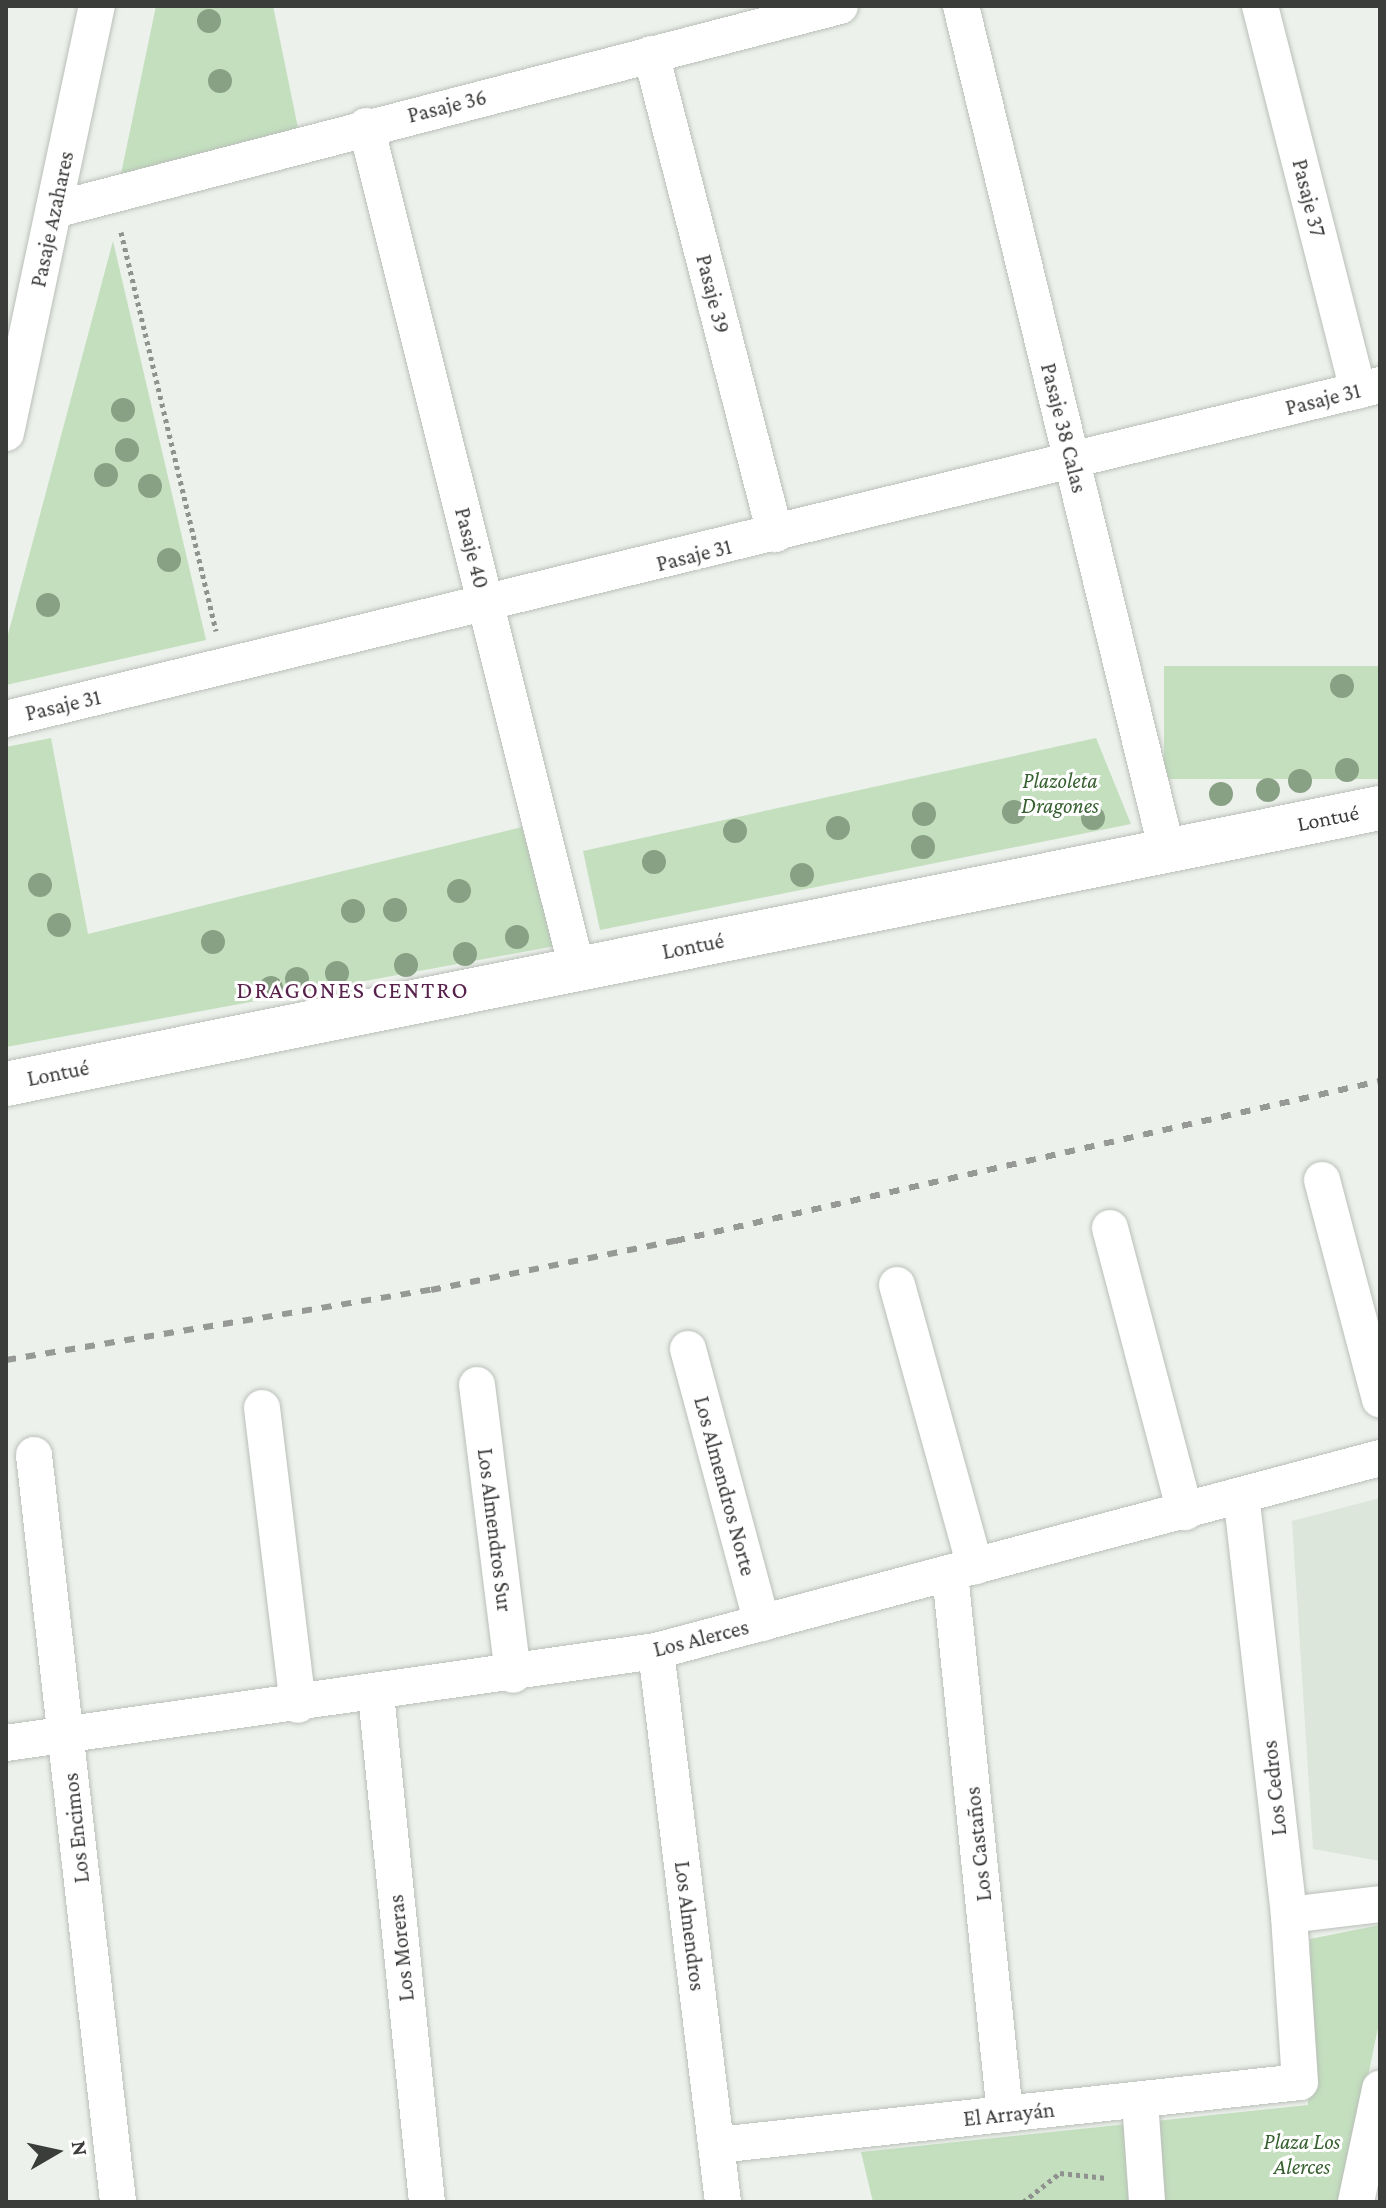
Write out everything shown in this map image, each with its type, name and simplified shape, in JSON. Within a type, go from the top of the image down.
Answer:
[{"type":"street","name":"Pasaje Azahares","points":[[6,433],[97,6]]},
{"type":"street","name":"Pasaje 36","points":[[54,210],[366,126],[840,6]]},
{"type":"street","name":"Pasaje 38 Calas","points":[[961,6],[1167,851]]},
{"type":"street","name":"Pasaje 37","points":[[1260,6],[1369,388]]},
{"type":"street","name":"Pasaje 39","points":[[651,54],[775,534]]},
{"type":"street","name":"Pasaje 40","points":[[366,126],[577,969]]},
{"type":"street","name":"Pasaje 31","points":[[6,719],[487,606],[1369,388]]},
{"type":"street","name":"Lontué","points":[[6,1084],[1380,808]]},
{"type":"street","points":[[1322,1180],[1380,1399]]},
{"type":"street","points":[[1110,1228],[1185,1512]]},
{"type":"street","name":"Los Castaños","points":[[897,1285],[963,1570],[1005,2114]]},
{"type":"street","name":"Los Almendros Norte","points":[[688,1349],[762,1623]]},
{"type":"street","name":"Los Almendros Sur","points":[[477,1385],[513,1675]]},
{"type":"street","points":[[262,1408],[298,1705]]},
{"type":"street","name":"Los Encimos","points":[[34,1455],[118,2202]]},
{"type":"street","name":"Los Alerces","points":[[6,1743],[513,1675],[656,1651],[1380,1458]]},
{"type":"street","name":"Los Cedros","points":[[1241,1496],[1289,1915],[1300,2082]]},
{"type":"street","name":"Los Almendros","points":[[656,1651],[723,2202]]},
{"type":"street","name":"Los Moreras","points":[[376,1694],[427,2202]]},
{"type":"street","points":[[1289,1915],[1380,1904]]},
{"type":"street","name":"El Arrayán","points":[[718,2145],[1300,2082]]},
{"type":"street","points":[[1356,2202],[1380,2089]]},
{"type":"street","points":[[1140,2101],[1146,2192]]},
{"type":"path","points":[[112,194],[224,667]]},
{"type":"path","points":[[1023,2202],[1060,2173],[1146,2192]]},
{"type":"shaded area","points":[[1380,1498],[1380,1861],[1313,1849],[1292,1521]]},
{"type":"green space","points":[[156,6],[273,6],[298,128],[121,174]]},
{"type":"green space","points":[[113,241],[206,640],[6,685],[6,642]]},
{"type":"green space","points":[[1164,666],[1380,666],[1380,779],[1164,779]]},
{"type":"green space","points":[[51,738],[88,934],[522,827],[555,946],[6,1047],[6,747]]},
{"type":"green space","name":"Plazoleta Dragones","points":[[1096,738],[1131,824],[600,930],[583,851]]},
{"type":"green space","name":"Plaza Los Alerces","points":[[1380,1925],[1380,2018],[1342,2202],[873,2202],[861,2152],[1308,2105],[1310,1939]]},
{"type":"railway","points":[[6,1360],[431,1290],[675,1241],[1380,1081]]},
{"type":"district","name":"DRAGONES CENTRO","points":[[353,990]]}]
